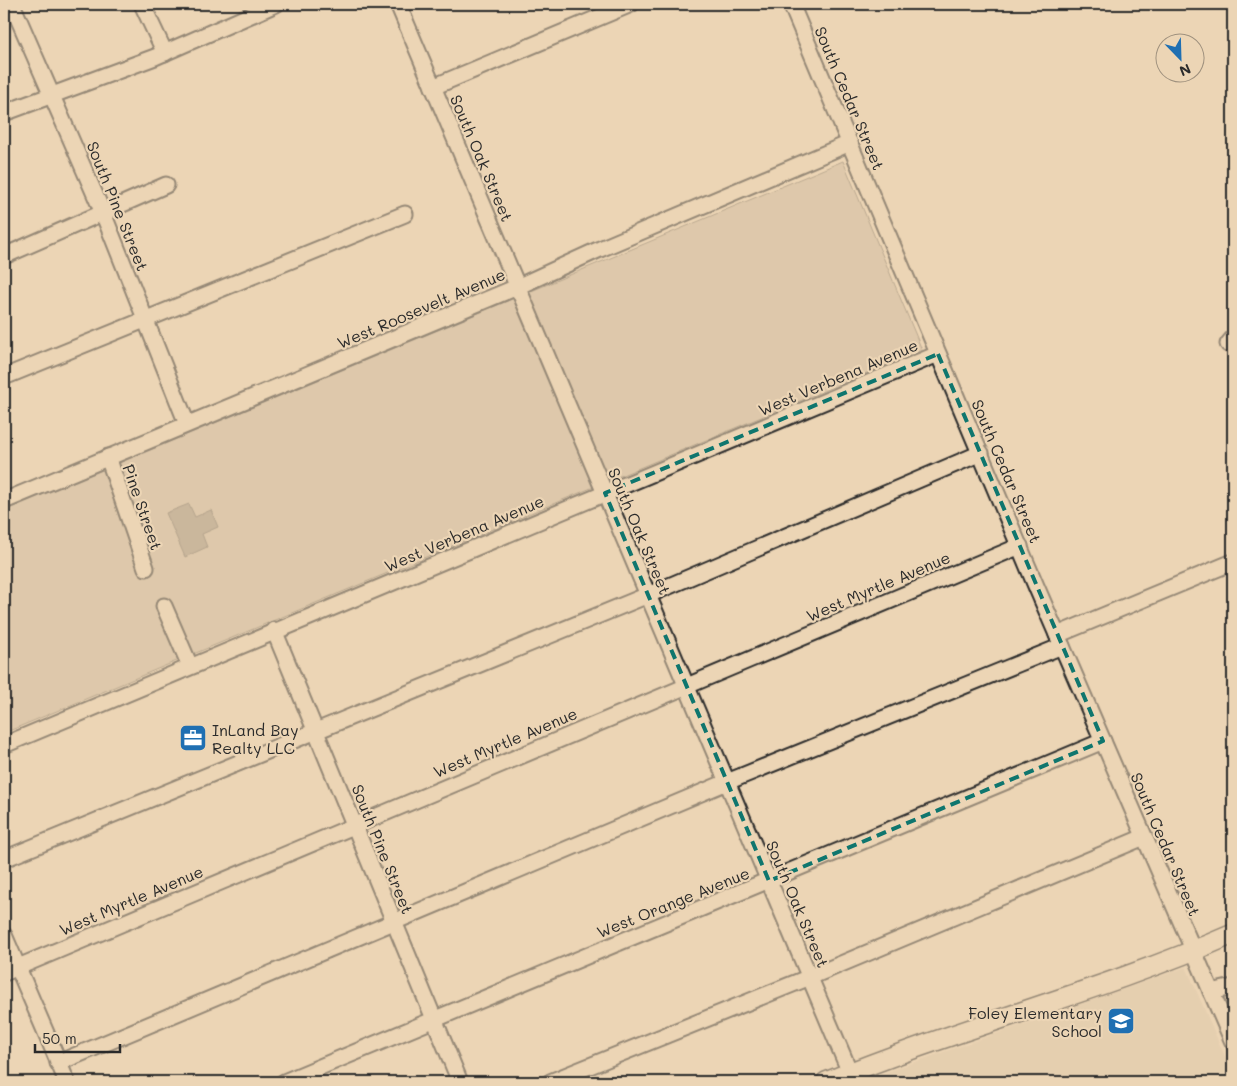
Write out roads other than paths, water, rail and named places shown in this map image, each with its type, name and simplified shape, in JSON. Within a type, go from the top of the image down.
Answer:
[{"type":"main road","points":[[826,1082],[852,1077],[948,1036],[1061,1000],[1194,951],[1233,934]]},
{"type":"street","name":"South Pine Street","points":[[12,4],[103,213],[187,424]]},
{"type":"street","points":[[142,4],[165,53]]},
{"type":"street","points":[[4,113],[165,53],[269,9],[276,4]]},
{"type":"street","name":"South Oak Street","points":[[398,4],[852,1077]]},
{"type":"street","points":[[433,87],[630,4]]},
{"type":"street","name":"South Cedar Street","points":[[791,4],[938,354],[1233,1042]]},
{"type":"street","name":"West Roosevelt Avenue","points":[[4,501],[517,287],[600,248],[850,143]]},
{"type":"street","points":[[4,256],[166,185]]},
{"type":"street","points":[[4,377],[145,318],[405,214]]},
{"type":"street","name":"West Verbena Avenue","points":[[4,745],[274,630],[938,354]]},
{"type":"street","points":[[4,859],[316,733],[981,454]]},
{"type":"street","name":"Pine Street","points":[[108,458],[146,568]]},
{"type":"street","name":"West Myrtle Avenue","points":[[11,970],[354,824],[1020,546]]},
{"type":"street","points":[[58,1063],[727,782],[1060,640],[1233,562]]},
{"type":"street","points":[[164,606],[190,666]]},
{"type":"street","name":"South Pine Street","points":[[274,630],[460,1082]]},
{"type":"street","name":"West Orange Avenue","points":[[284,1082],[770,882],[1103,741]]},
{"type":"street","points":[[550,1082],[810,977],[1144,837]]},
{"type":"street","points":[[4,935],[11,970],[66,1082]]},
{"type":"street","points":[[1211,992],[1233,988]]},
{"type":"place","name":"InLand Bay Realty LLC","points":[[193,738]]},
{"type":"place","name":"Foley Elementary School","points":[[1121,1021]]}]
